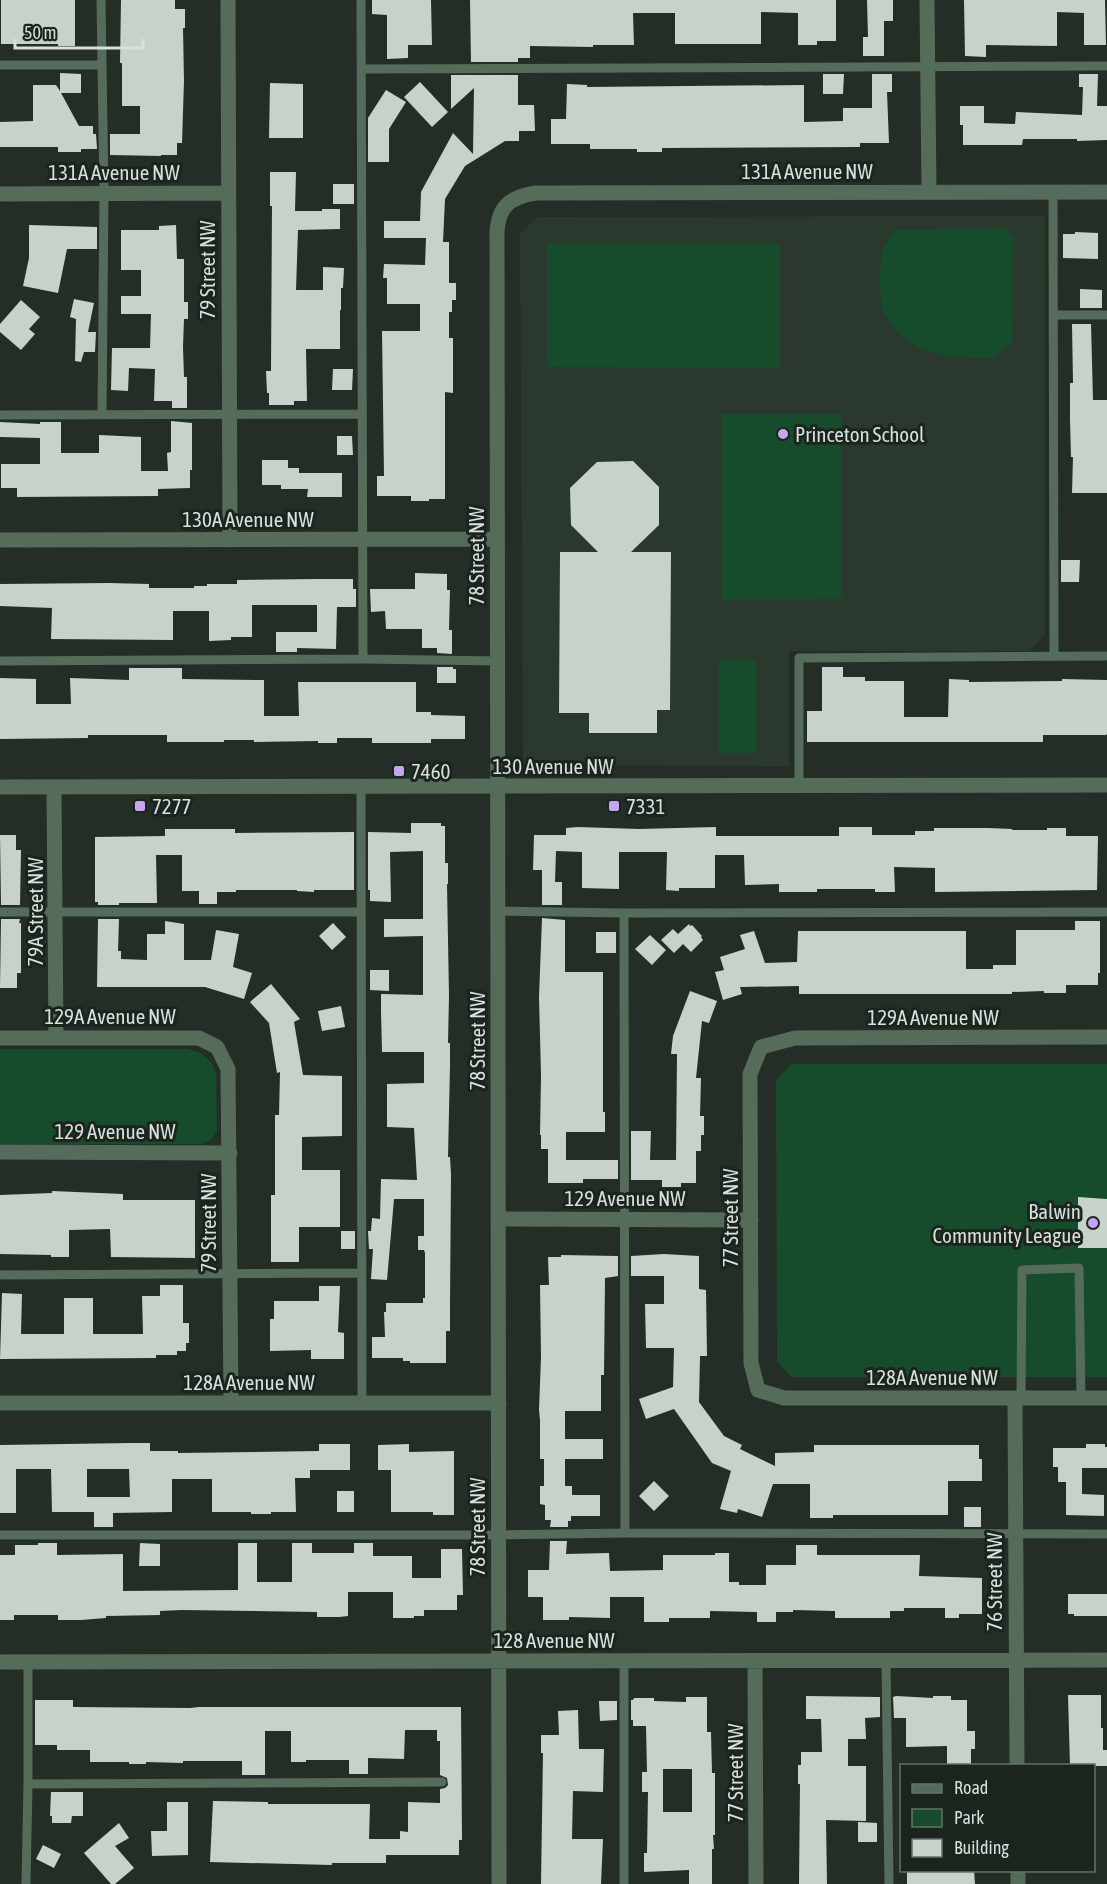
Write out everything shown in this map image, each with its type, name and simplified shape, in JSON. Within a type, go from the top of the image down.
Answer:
[{"type":"street","name":"79 Street NW","points":[[228,0],[230,540]]},
{"type":"street","points":[[927,0],[929,191]]},
{"type":"street","name":"131A Avenue NW","points":[[508,202],[523,195],[536,193],[1107,192]]},
{"type":"street","name":"131A Avenue NW","points":[[0,194],[228,193]]},
{"type":"street","name":"78 Street NW","points":[[499,1884],[497,231],[498,217],[508,202]]},
{"type":"street","name":"130A Avenue NW","points":[[0,540],[497,539]]},
{"type":"street","name":"130 Avenue NW","points":[[0,787],[1107,785]]},
{"type":"street","name":"79A Street NW","points":[[54,788],[56,1037]]},
{"type":"street","name":"129A Avenue NW","points":[[761,1047],[795,1038],[1107,1037]]},
{"type":"street","name":"129A Avenue NW","points":[[0,1038],[199,1038],[217,1047]]},
{"type":"street","name":"79 Street NW","points":[[217,1047],[228,1069],[231,1403]]},
{"type":"street","name":"77 Street NW","points":[[758,1390],[751,1363],[750,1074],[761,1047]]},
{"type":"street","name":"129 Avenue NW","points":[[0,1152],[230,1153]]},
{"type":"street","name":"129 Avenue NW","points":[[499,1219],[751,1220]]},
{"type":"street","name":"128A Avenue NW","points":[[758,1390],[784,1398],[1107,1398]]},
{"type":"street","name":"76 Street NW","points":[[1017,1764],[1015,1534],[1018,1398]]},
{"type":"street","name":"128A Avenue NW","points":[[0,1403],[499,1403]]},
{"type":"street","name":"128 Avenue NW","points":[[0,1662],[1107,1660]]},
{"type":"street","name":"77 Street NW","points":[[755,1661],[756,1884]]},
{"type":"lane","points":[[101,0],[104,194],[102,414]]},
{"type":"lane","points":[[362,0],[363,659]]},
{"type":"lane","points":[[0,65],[101,65]]},
{"type":"lane","points":[[362,69],[1107,66]]},
{"type":"lane","points":[[1053,192],[1054,656]]},
{"type":"lane","points":[[1054,315],[1107,315]]},
{"type":"lane","points":[[0,415],[362,414]]},
{"type":"lane","points":[[799,787],[799,658],[1107,656]]},
{"type":"lane","points":[[0,661],[363,659],[498,661]]},
{"type":"lane","points":[[361,788],[362,1403]]},
{"type":"lane","points":[[498,911],[1107,912]]},
{"type":"lane","points":[[0,912],[361,912]]},
{"type":"lane","points":[[624,913],[625,1533]]},
{"type":"lane","points":[[1018,1398],[1022,1270],[1079,1268],[1081,1398]]},
{"type":"lane","points":[[0,1275],[361,1274]]},
{"type":"lane","points":[[0,1535],[1107,1534]]},
{"type":"lane","points":[[624,1661],[624,1884]]},
{"type":"lane","points":[[26,1884],[28,1662]]},
{"type":"lane","points":[[886,1662],[888,1884]]},
{"type":"lane","points":[[28,1784],[442,1782]]},
{"type":"shaded area","name":"Princeton School","points":[[1045,216],[1045,635],[1029,651],[789,651],[789,766],[523,765],[520,234],[537,217]]},
{"type":"green space","points":[[1005,228],[1013,237],[1012,343],[992,358],[947,357],[918,348],[896,331],[882,311],[879,278],[883,249],[894,230]]},
{"type":"green space","points":[[547,243],[780,243],[780,368],[547,367]]},
{"type":"green space","points":[[721,414],[841,414],[841,599],[721,600]]},
{"type":"green space","points":[[719,660],[756,660],[756,753],[719,753]]},
{"type":"green space","points":[[0,1049],[188,1049],[201,1053],[211,1062],[216,1072],[217,1130],[212,1139],[202,1144],[0,1144]]},
{"type":"green space","points":[[792,1064],[1107,1064],[1107,1377],[792,1377],[777,1362],[776,1080]]},
{"type":"building","points":[[1,0],[75,0],[75,46],[1,44]]},
{"type":"building","points":[[121,0],[175,0],[175,9],[185,9],[182,143],[177,143],[177,155],[110,155],[110,134],[140,134],[140,106],[122,106]]},
{"type":"building","points":[[372,0],[431,0],[432,45],[408,45],[408,58],[387,59],[387,15],[372,14]]},
{"type":"building","points":[[470,0],[836,0],[836,41],[817,41],[817,45],[798,45],[798,13],[761,12],[761,44],[675,44],[675,13],[633,13],[634,45],[530,46],[530,58],[518,58],[518,62],[471,62]]},
{"type":"building","points":[[867,0],[893,0],[893,21],[884,21],[884,56],[863,56],[863,37],[868,37]]},
{"type":"building","points":[[964,0],[1105,0],[1106,45],[1084,45],[1084,13],[1057,12],[1057,46],[986,45],[986,57],[965,56]]},
{"type":"building","points":[[60,73],[81,74],[81,93],[61,93],[79,126],[93,126],[97,149],[58,152],[58,147],[0,147],[0,122],[33,121],[33,85],[56,85],[60,91]]},
{"type":"building","points":[[823,74],[844,74],[843,94],[823,94]]},
{"type":"building","points":[[872,74],[892,74],[892,92],[887,92],[889,143],[860,143],[860,147],[662,148],[662,152],[637,152],[637,149],[590,149],[590,144],[551,144],[551,119],[566,119],[567,84],[587,85],[587,87],[804,85],[804,122],[843,121],[843,108],[872,108]]},
{"type":"building","points":[[1079,74],[1098,74],[1097,106],[1107,106],[1107,140],[1023,139],[1022,145],[963,145],[960,106],[984,106],[984,123],[1015,124],[1016,112],[1082,115],[1083,87],[1079,87]]},
{"type":"building","points":[[451,75],[518,75],[518,105],[534,105],[535,131],[519,131],[519,141],[505,141],[465,166],[445,199],[443,242],[449,242],[449,283],[456,283],[456,300],[452,300],[452,312],[449,312],[449,338],[453,338],[453,393],[445,392],[445,499],[411,501],[411,496],[377,496],[377,476],[384,476],[382,331],[420,331],[420,304],[387,304],[387,278],[383,278],[384,264],[425,265],[426,238],[384,238],[384,221],[420,221],[421,192],[453,133],[473,154],[474,88],[451,109]]},
{"type":"building","points":[[420,82],[448,112],[432,127],[404,97]]},
{"type":"building","points":[[270,83],[303,84],[303,138],[269,138]]},
{"type":"building","points":[[386,90],[406,102],[389,129],[389,162],[368,162],[368,118]]},
{"type":"building","points":[[270,172],[296,172],[295,211],[340,209],[340,229],[298,230],[296,290],[323,290],[323,267],[344,268],[343,288],[341,288],[340,349],[306,349],[307,401],[294,401],[294,405],[269,405],[269,393],[267,393],[266,371],[271,371],[272,206],[270,206]]},
{"type":"building","points":[[333,184],[354,184],[354,204],[333,204]]},
{"type":"building","points":[[29,225],[97,227],[97,249],[67,249],[58,293],[23,286],[29,258]]},
{"type":"building","points":[[176,225],[177,259],[184,259],[184,302],[188,302],[188,319],[184,319],[183,347],[184,377],[187,377],[187,408],[172,408],[172,401],[154,401],[155,369],[129,368],[128,391],[111,390],[112,348],[150,348],[151,314],[121,314],[121,296],[141,296],[141,270],[121,270],[121,230],[159,230],[159,226]]},
{"type":"building","points":[[1075,232],[1098,233],[1098,259],[1063,258],[1063,234],[1075,234]]},
{"type":"building","points":[[1080,289],[1102,290],[1102,308],[1080,308]]},
{"type":"building","points":[[74,299],[94,303],[88,332],[96,332],[95,352],[84,352],[81,362],[75,361],[76,319],[70,317]]},
{"type":"building","points":[[21,300],[40,317],[29,329],[35,334],[21,350],[0,332],[0,324]]},
{"type":"building","points":[[1072,324],[1091,324],[1093,400],[1107,400],[1107,493],[1072,493],[1070,383],[1073,383]]},
{"type":"building","points":[[333,369],[353,369],[352,390],[332,390]]},
{"type":"building","points":[[171,421],[192,423],[190,488],[158,489],[158,496],[17,497],[17,488],[1,488],[1,464],[40,464],[40,438],[0,437],[0,422],[40,424],[40,422],[61,422],[61,453],[99,453],[99,435],[141,437],[141,471],[168,471],[167,453],[171,452]]},
{"type":"building","points":[[337,436],[352,436],[353,455],[337,455]]},
{"type":"building","points":[[262,460],[288,460],[288,468],[299,468],[299,473],[342,473],[342,497],[307,497],[308,489],[281,489],[281,485],[262,485]]},
{"type":"building","points":[[633,461],[659,487],[659,525],[631,552],[671,552],[670,710],[657,710],[657,733],[589,733],[589,713],[559,713],[560,552],[598,552],[571,525],[570,488],[597,462]]},
{"type":"building","points":[[1061,560],[1080,560],[1079,582],[1061,582]]},
{"type":"building","points":[[415,573],[447,574],[447,590],[450,590],[449,630],[452,630],[452,654],[437,653],[437,648],[422,648],[422,629],[386,629],[385,611],[371,612],[370,589],[415,589]]},
{"type":"building","points":[[353,579],[353,589],[356,589],[356,607],[337,607],[336,649],[297,648],[297,652],[276,652],[276,632],[317,632],[317,605],[252,605],[252,637],[231,637],[231,640],[209,641],[209,611],[173,611],[173,640],[51,639],[52,608],[0,606],[0,584],[108,583],[149,584],[149,588],[194,588],[194,586],[207,586],[207,584],[237,584],[237,580]]},
{"type":"building","points":[[437,667],[456,669],[456,683],[437,683]]},
{"type":"building","points":[[822,667],[843,667],[843,677],[865,677],[865,681],[904,681],[904,717],[948,717],[949,679],[969,680],[969,682],[1107,680],[1107,734],[1043,735],[1043,742],[807,742],[807,711],[822,711]]},
{"type":"building","points":[[129,668],[182,668],[182,679],[264,680],[264,716],[299,716],[298,682],[416,682],[416,712],[465,716],[465,739],[431,739],[431,743],[372,743],[372,738],[337,738],[337,743],[254,742],[254,740],[167,742],[167,735],[88,735],[88,738],[0,739],[0,678],[36,679],[36,704],[71,704],[70,678],[129,680]]},
{"type":"building","points":[[411,823],[441,823],[441,826],[445,826],[445,863],[448,863],[450,1066],[448,1157],[450,1157],[451,1174],[450,1331],[446,1331],[446,1363],[410,1363],[410,1361],[403,1361],[403,1358],[372,1358],[372,1337],[385,1337],[386,1303],[423,1303],[423,1298],[425,1298],[425,1253],[424,1250],[418,1250],[418,1236],[424,1236],[424,1199],[394,1199],[387,1280],[371,1279],[373,1249],[369,1249],[368,1231],[371,1231],[372,1218],[380,1219],[381,1179],[417,1180],[414,1128],[387,1127],[387,1084],[424,1083],[424,1052],[382,1052],[381,994],[423,995],[423,936],[384,937],[384,919],[423,919],[423,851],[390,852],[391,902],[370,901],[370,890],[368,890],[368,832],[411,833]]},
{"type":"building","points":[[716,827],[716,836],[839,836],[839,827],[872,827],[872,835],[915,835],[915,831],[934,831],[934,828],[1047,830],[1047,828],[1066,828],[1066,836],[1098,836],[1097,890],[935,892],[935,868],[894,867],[895,892],[875,892],[875,889],[817,889],[817,892],[779,892],[779,884],[745,885],[744,855],[715,855],[715,888],[666,890],[667,852],[619,852],[619,889],[582,888],[582,852],[556,851],[555,882],[562,882],[562,905],[542,905],[542,870],[533,870],[534,835],[566,835],[566,828],[639,829]]},
{"type":"building","points":[[165,829],[235,829],[235,833],[354,832],[354,890],[314,890],[314,892],[236,890],[236,892],[217,892],[217,904],[199,904],[199,891],[182,891],[182,855],[156,855],[157,903],[98,905],[98,902],[95,902],[95,837],[165,836]]},
{"type":"building","points":[[0,835],[16,835],[16,850],[21,850],[20,905],[1,905]]},
{"type":"building","points":[[542,918],[565,920],[565,972],[603,972],[605,1132],[566,1132],[566,1160],[618,1160],[618,1179],[583,1179],[583,1183],[548,1183],[548,1149],[541,1149],[540,1135],[539,997]]},
{"type":"building","points":[[1,919],[20,919],[19,923],[21,923],[21,973],[17,973],[17,988],[0,988]]},
{"type":"building","points":[[98,919],[119,919],[118,951],[121,951],[121,959],[147,960],[147,934],[165,934],[165,921],[184,924],[184,960],[211,960],[216,930],[239,934],[233,967],[252,973],[244,999],[205,987],[97,987]]},
{"type":"building","points":[[1075,921],[1100,921],[1100,973],[1098,973],[1098,985],[1066,985],[1066,993],[1044,993],[1044,991],[1012,992],[1012,994],[799,994],[799,986],[740,987],[742,994],[723,1000],[715,972],[724,970],[720,957],[745,949],[740,935],[754,931],[765,963],[797,962],[798,931],[966,931],[966,969],[993,969],[993,965],[1016,965],[1016,930],[1075,930]]},
{"type":"building","points":[[333,923],[346,937],[332,950],[319,936]]},
{"type":"building","points":[[689,924],[702,936],[703,940],[691,952],[683,944],[674,953],[661,940],[673,929],[678,934]]},
{"type":"building","points":[[596,932],[616,932],[616,953],[596,953]]},
{"type":"building","points":[[650,935],[666,950],[652,965],[635,949]]},
{"type":"building","points":[[370,970],[389,970],[389,991],[370,990]]},
{"type":"building","points":[[271,984],[300,1019],[294,1022],[303,1075],[342,1076],[342,1136],[302,1137],[302,1170],[340,1170],[340,1227],[299,1227],[299,1262],[271,1262],[271,1195],[275,1195],[275,1115],[279,1115],[280,1072],[277,1073],[269,1023],[250,1002]]},
{"type":"building","points":[[690,991],[717,1001],[709,1023],[702,1021],[696,1078],[701,1078],[700,1116],[704,1116],[704,1135],[701,1135],[701,1151],[696,1151],[696,1183],[681,1183],[681,1187],[662,1187],[662,1180],[631,1180],[631,1131],[651,1131],[650,1160],[676,1160],[677,1054],[671,1054],[673,1036]]},
{"type":"building","points":[[341,1006],[345,1027],[322,1031],[318,1011]]},
{"type":"building","points":[[52,1191],[123,1194],[123,1200],[195,1200],[195,1258],[111,1257],[110,1229],[69,1230],[69,1257],[0,1254],[0,1195],[52,1193]]},
{"type":"building","name":"Balwin Community League","points":[[1078,1197],[1107,1199],[1107,1248],[1078,1248]]},
{"type":"building","points":[[341,1231],[355,1231],[355,1249],[341,1249]]},
{"type":"building","points":[[664,1254],[699,1256],[699,1289],[706,1290],[707,1356],[700,1356],[699,1402],[724,1436],[742,1445],[740,1449],[775,1466],[775,1453],[814,1452],[814,1445],[979,1445],[979,1459],[982,1459],[982,1481],[948,1481],[948,1515],[833,1515],[833,1518],[810,1518],[810,1484],[773,1484],[762,1517],[738,1509],[737,1513],[720,1509],[731,1471],[712,1463],[674,1409],[646,1419],[639,1399],[673,1387],[674,1348],[646,1348],[645,1304],[664,1304],[664,1276],[631,1276],[631,1256]]},
{"type":"building","points":[[561,1255],[618,1256],[618,1276],[605,1278],[604,1375],[601,1375],[601,1411],[565,1411],[565,1439],[603,1439],[603,1459],[565,1459],[565,1486],[572,1486],[572,1495],[600,1495],[600,1516],[571,1516],[568,1527],[550,1527],[551,1520],[545,1520],[545,1505],[540,1504],[540,1486],[544,1486],[544,1459],[540,1459],[540,1285],[549,1285],[548,1257],[561,1257]]},
{"type":"building","points":[[160,1285],[183,1285],[183,1323],[189,1323],[189,1343],[186,1343],[186,1351],[177,1351],[177,1355],[156,1355],[156,1358],[0,1359],[2,1293],[22,1294],[21,1334],[64,1334],[64,1298],[93,1298],[93,1334],[143,1334],[142,1296],[160,1296]]},
{"type":"building","points":[[319,1286],[340,1286],[338,1332],[344,1333],[344,1359],[311,1359],[311,1350],[270,1351],[270,1319],[274,1319],[274,1301],[319,1301]]},
{"type":"building","points":[[150,1443],[150,1451],[178,1451],[178,1453],[319,1451],[319,1444],[350,1444],[350,1470],[310,1470],[310,1478],[295,1478],[296,1512],[271,1512],[271,1514],[212,1512],[212,1479],[172,1479],[172,1512],[113,1513],[113,1527],[94,1527],[94,1512],[52,1512],[51,1469],[16,1469],[16,1513],[0,1513],[0,1445]],"holes":[[[87,1469],[129,1469],[130,1497],[87,1497]]]},
{"type":"building","points":[[409,1444],[409,1452],[454,1451],[454,1515],[433,1515],[433,1512],[391,1512],[391,1470],[378,1470],[378,1445]]},
{"type":"building","points":[[1086,1444],[1105,1444],[1107,1447],[1107,1468],[1082,1468],[1082,1494],[1104,1495],[1104,1516],[1066,1515],[1066,1482],[1058,1482],[1058,1467],[1053,1467],[1053,1448],[1086,1448]]},
{"type":"building","points":[[654,1481],[669,1496],[654,1511],[639,1496]]},
{"type":"building","points":[[337,1491],[354,1491],[354,1512],[337,1512]]},
{"type":"building","points":[[964,1507],[981,1507],[981,1527],[964,1527]]},
{"type":"building","points":[[550,1541],[567,1541],[566,1554],[609,1553],[610,1571],[663,1570],[663,1555],[729,1553],[729,1582],[739,1582],[739,1585],[766,1585],[766,1565],[796,1565],[796,1545],[817,1545],[817,1555],[920,1555],[919,1576],[982,1578],[982,1614],[959,1614],[959,1618],[945,1618],[945,1608],[904,1608],[904,1611],[890,1611],[890,1618],[835,1618],[835,1611],[793,1610],[793,1612],[776,1612],[776,1622],[757,1622],[757,1612],[710,1611],[710,1618],[669,1618],[669,1622],[644,1622],[644,1597],[610,1597],[610,1618],[569,1617],[569,1620],[543,1620],[543,1597],[528,1597],[528,1570],[549,1570]]},
{"type":"building","points":[[38,1543],[57,1543],[57,1555],[123,1554],[123,1591],[238,1590],[238,1543],[257,1543],[257,1582],[292,1582],[292,1543],[312,1543],[312,1553],[354,1553],[354,1543],[373,1543],[373,1556],[412,1556],[412,1578],[441,1578],[441,1549],[462,1549],[463,1595],[457,1595],[457,1610],[424,1610],[424,1616],[414,1616],[414,1618],[393,1618],[393,1592],[348,1592],[348,1616],[339,1617],[317,1617],[317,1612],[181,1610],[160,1611],[160,1615],[106,1616],[106,1618],[81,1620],[58,1620],[58,1615],[14,1615],[14,1620],[0,1620],[0,1555],[15,1555],[15,1545],[38,1545]]},
{"type":"building","points":[[140,1543],[160,1544],[160,1566],[139,1566]]},
{"type":"building","points":[[1068,1594],[1107,1594],[1107,1616],[1068,1614]]},
{"type":"building","points":[[1068,1695],[1101,1695],[1101,1728],[1103,1728],[1103,1750],[1107,1750],[1107,1766],[1070,1764]]},
{"type":"building","points":[[806,1696],[880,1697],[880,1717],[865,1718],[866,1739],[848,1739],[848,1766],[866,1766],[866,1821],[826,1820],[827,1884],[799,1884],[800,1784],[798,1784],[798,1765],[801,1765],[801,1752],[822,1752],[821,1719],[806,1719]]},
{"type":"building","points":[[951,1696],[951,1700],[967,1700],[967,1731],[975,1731],[975,1749],[971,1749],[971,1764],[947,1764],[947,1746],[906,1747],[906,1718],[894,1718],[893,1697]]},
{"type":"building","points":[[686,1697],[707,1697],[707,1732],[711,1732],[712,1773],[715,1773],[712,1884],[689,1884],[689,1870],[644,1872],[644,1853],[647,1853],[648,1792],[642,1792],[642,1772],[647,1772],[646,1726],[633,1726],[631,1700],[654,1698],[654,1701],[686,1702]],"holes":[[[663,1769],[692,1769],[692,1812],[663,1812]]]},
{"type":"building","points":[[35,1700],[73,1700],[73,1707],[461,1707],[462,1840],[459,1840],[459,1855],[386,1855],[386,1863],[332,1863],[332,1865],[210,1862],[213,1801],[268,1802],[268,1804],[370,1804],[369,1839],[400,1839],[400,1831],[408,1832],[408,1802],[440,1803],[440,1789],[448,1785],[447,1778],[440,1775],[440,1741],[437,1741],[437,1730],[405,1730],[404,1759],[368,1758],[368,1774],[349,1774],[349,1760],[291,1762],[291,1731],[265,1731],[265,1775],[242,1775],[242,1761],[146,1762],[146,1764],[90,1762],[90,1750],[57,1750],[57,1745],[35,1745]]},
{"type":"building","points":[[599,1701],[617,1701],[617,1720],[600,1721]]},
{"type":"building","points":[[578,1710],[579,1749],[604,1749],[603,1792],[573,1791],[572,1839],[603,1839],[601,1884],[541,1884],[543,1753],[541,1753],[541,1735],[559,1735],[558,1711]]},
{"type":"building","points":[[51,1792],[83,1792],[83,1816],[72,1816],[71,1823],[52,1823]]},
{"type":"building","points":[[167,1802],[188,1802],[188,1855],[152,1856],[151,1831],[167,1831]]},
{"type":"building","points":[[858,1822],[877,1823],[877,1842],[858,1842]]},
{"type":"building","points":[[119,1823],[129,1838],[115,1846],[134,1868],[115,1884],[111,1884],[84,1853]]},
{"type":"building","points":[[43,1845],[61,1854],[54,1868],[36,1859]]},
{"type":"building","points":[[907,1872],[974,1872],[975,1884],[907,1884]]},
{"type":"place","name":"Princeton School","points":[[783,434]]},
{"type":"place","name":"7460","points":[[399,771]]},
{"type":"place","name":"7277","points":[[140,806]]},
{"type":"place","name":"7331","points":[[614,806]]},
{"type":"place","name":"Balwin Community League","points":[[1093,1223]]}]
